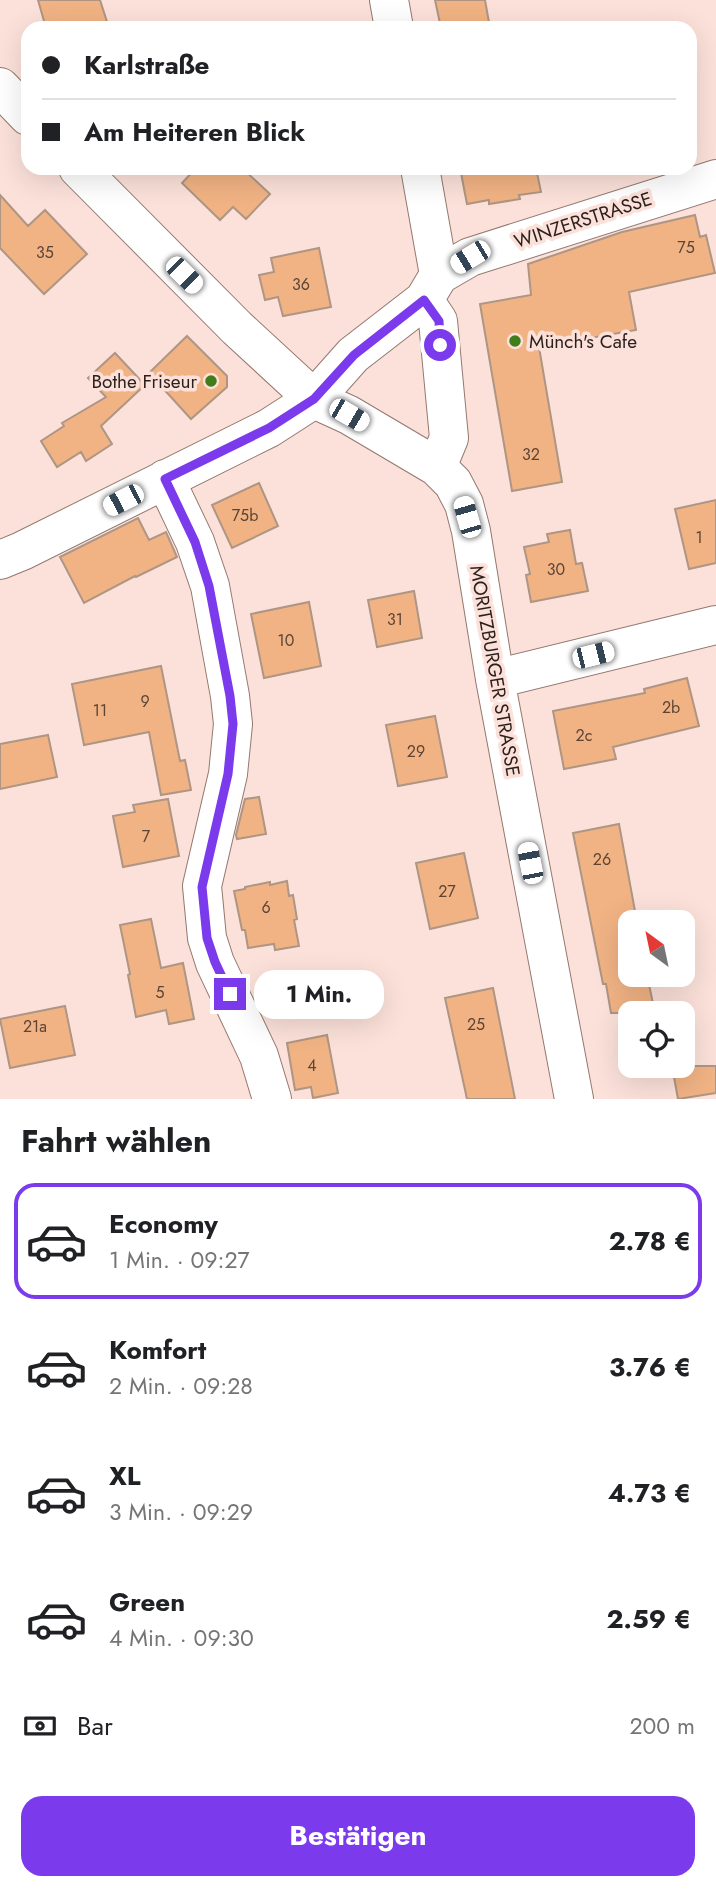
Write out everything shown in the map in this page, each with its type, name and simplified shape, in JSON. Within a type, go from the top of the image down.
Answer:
[{"type":"street","points":[[389,0],[393,21]]},
{"type":"street","points":[[0,87],[21,109]]},
{"type":"street","name":"MORITZBURGER STRASSE","points":[[85,175],[229,319],[314,399],[349,415],[437,467],[453,483],[464,504],[469,522],[495,679],[574,1099]]},
{"type":"street","points":[[421,175],[432,288],[439,321],[449,438],[437,467]]},
{"type":"street","name":"WINZERSTRASSE","points":[[0,560],[269,428],[314,399],[354,355],[470,257],[716,179]]},
{"type":"street","points":[[165,479],[195,542],[209,586],[233,724],[228,774],[202,887],[207,938],[215,962],[259,1056],[272,1099]]},
{"type":"street","points":[[495,679],[716,625]]},
{"type":"building","points":[[38,0],[100,0],[107,21],[44,21]]},
{"type":"building","points":[[435,0],[485,0],[489,21],[440,21]]},
{"type":"building","points":[[189,175],[250,175],[270,194],[246,219],[233,207],[220,220],[182,183]]},
{"type":"building","points":[[461,175],[537,175],[541,192],[519,195],[520,199],[467,204]]},
{"type":"building","points":[[0,195],[28,226],[45,210],[87,254],[44,294],[0,248]]},
{"type":"building","points":[[695,215],[700,237],[706,235],[715,273],[629,292],[636,330],[539,347],[562,482],[512,491],[480,304],[531,295],[528,264],[622,232]]},
{"type":"building","points":[[319,248],[331,307],[283,316],[278,297],[265,300],[259,275],[274,272],[271,258]]},
{"type":"building","points":[[187,336],[227,376],[227,387],[191,419],[149,373]]},
{"type":"building","points":[[115,353],[145,385],[101,426],[112,444],[86,461],[81,452],[57,467],[41,441],[64,426],[62,423],[106,397],[88,378]]},
{"type":"building","points":[[259,483],[278,526],[232,548],[212,505]]},
{"type":"building","points":[[716,500],[716,563],[689,569],[675,509]]},
{"type":"building","points":[[138,518],[149,540],[166,532],[177,557],[84,603],[60,557]]},
{"type":"building","points":[[570,530],[576,564],[582,563],[588,591],[531,602],[526,575],[530,574],[524,547],[549,542],[547,534]]},
{"type":"building","points":[[414,591],[422,638],[377,647],[368,600]]},
{"type":"building","points":[[309,602],[321,666],[264,678],[251,614]]},
{"type":"building","points":[[161,666],[180,761],[185,760],[191,790],[161,795],[149,732],[84,745],[72,684]]},
{"type":"building","points":[[687,678],[699,726],[613,747],[616,759],[564,769],[553,711],[645,693],[644,689]]},
{"type":"building","points":[[435,716],[447,777],[398,786],[386,725]]},
{"type":"building","points":[[48,735],[57,777],[0,789],[0,744]]},
{"type":"building","points":[[259,797],[266,834],[237,839],[245,799]]},
{"type":"building","points":[[168,799],[179,856],[123,867],[113,816],[135,812],[133,805]]},
{"type":"building","points":[[619,824],[635,910],[618,910],[618,987],[650,987],[652,1001],[618,1001],[618,1013],[611,1013],[573,833]]},
{"type":"building","points":[[464,853],[478,918],[430,929],[416,863]]},
{"type":"building","points":[[287,881],[289,896],[293,895],[299,946],[275,950],[274,944],[248,948],[234,891],[270,882],[270,885]]},
{"type":"building","points":[[151,919],[161,968],[183,963],[194,1019],[169,1024],[166,1010],[136,1017],[120,925]]},
{"type":"building","points":[[493,988],[515,1099],[467,1099],[445,998]]},
{"type":"building","points":[[65,1006],[75,1055],[10,1068],[0,1019]]},
{"type":"building","points":[[327,1035],[338,1093],[313,1098],[311,1087],[295,1090],[287,1043]]},
{"type":"building","points":[[695,1066],[716,1066],[716,1093],[678,1099],[674,1078],[695,1078]]},
{"type":"place","name":"Münch's Cafe","points":[[515,341]]},
{"type":"place","name":"Bothe Friseur","points":[[211,381]]},
{"type":"route","points":[[230,994],[207,938],[202,887],[228,774],[233,724],[230,696],[209,586],[195,542],[165,479],[269,428],[314,399],[354,355],[424,300],[439,321],[440,345]]}]
